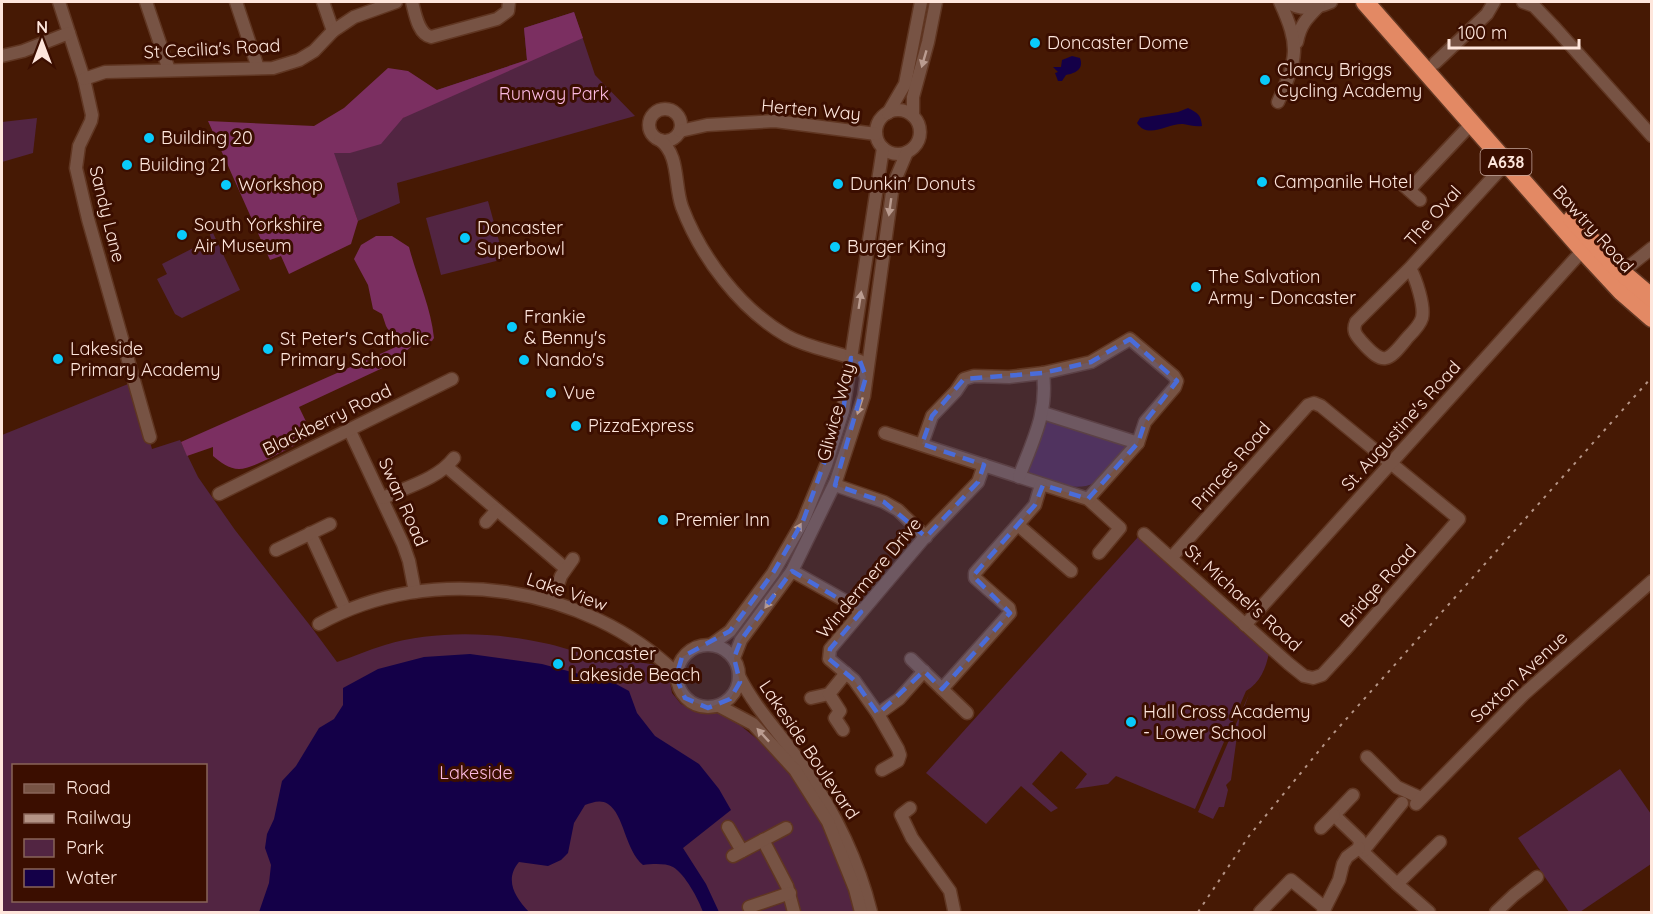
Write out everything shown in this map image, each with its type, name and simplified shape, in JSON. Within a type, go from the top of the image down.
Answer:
[{"type":"highway","name":"Bawtry Road","points":[[1365,2],[1583,250],[1621,291],[1652,318]]},
{"type":"highway","name":"Bawtry Road","points":[[1380,2],[1436,63],[1548,194],[1618,268],[1652,298]]},
{"type":"street","name":"Sandy Lane","points":[[59,2],[84,79],[92,115],[92,121],[79,146],[76,168],[88,219],[150,436]]},
{"type":"street","points":[[146,2],[169,70]]},
{"type":"street","points":[[236,2],[258,68]]},
{"type":"street","points":[[323,2],[333,31]]},
{"type":"street","name":"St Cecilia's Road","points":[[84,79],[105,72],[273,68],[299,60],[314,51],[333,31],[354,17],[396,2]]},
{"type":"street","points":[[412,2],[422,32],[431,37],[497,19],[508,10],[509,2]]},
{"type":"street","points":[[921,2],[905,84],[888,112],[881,118],[876,134],[883,148],[900,154],[907,152],[916,144],[919,137],[920,129],[913,116],[913,97],[936,2]]},
{"type":"street","points":[[1281,2],[1293,30],[1295,52]]},
{"type":"street","points":[[1288,2],[1306,9],[1325,4]]},
{"type":"street","points":[[1436,63],[1487,14],[1494,2]]},
{"type":"street","points":[[1523,2],[1534,6],[1652,136]]},
{"type":"street","points":[[1278,102],[1292,72],[1299,29],[1303,22],[1325,4]]},
{"type":"street","points":[[2,56],[23,51],[69,33]]},
{"type":"street","points":[[672,153],[655,137],[649,122],[657,112],[666,109],[678,116],[681,121],[672,153],[682,207],[696,241],[715,270],[766,321],[787,336],[830,353],[860,361],[866,377]]},
{"type":"street","points":[[888,112],[899,110],[913,116]]},
{"type":"street","name":"Herten Way","points":[[678,116],[707,125]]},
{"type":"street","name":"Herten Way","points":[[679,133],[707,125],[776,122],[876,134]]},
{"type":"street","points":[[1420,200],[1405,186],[1472,123]]},
{"type":"street","points":[[660,140],[668,141],[679,133]]},
{"type":"street","name":"Gliwice Way","points":[[712,644],[730,631],[773,573],[803,521],[826,465],[843,411],[883,148]]},
{"type":"street","name":"Gliwice Way","points":[[734,658],[741,640],[792,571],[835,484],[864,396],[893,185],[907,152]]},
{"type":"street","name":"The Oval","points":[[1410,268],[1416,280],[1422,316],[1419,325],[1392,357],[1382,359],[1375,356],[1355,334],[1356,322],[1410,268],[1506,163]]},
{"type":"street","points":[[1618,268],[1632,264],[1652,248]]},
{"type":"street","name":"St. Augustine's Road","points":[[1245,625],[1583,250]]},
{"type":"street","points":[[851,358],[861,351],[874,328]]},
{"type":"street","points":[[922,444],[932,416],[964,380],[974,376],[1009,377],[1043,373],[1091,362],[1130,339],[1177,381],[1175,387],[1145,422],[1138,443],[1088,499]]},
{"type":"street","points":[[1019,477],[1043,412],[1046,393],[1043,373]]},
{"type":"street","name":"Blackberry Road","points":[[219,494],[452,379]]},
{"type":"street","name":"Princes Road","points":[[1171,558],[1308,405],[1321,406],[1392,463]]},
{"type":"street","points":[[1043,412],[1138,443]]},
{"type":"street","name":"Swan Road","points":[[349,429],[384,498],[406,553],[416,592]]},
{"type":"street","points":[[885,433],[1088,499],[1120,528],[1099,553]]},
{"type":"street","points":[[384,498],[450,462],[497,510],[569,563],[552,602]]},
{"type":"street","name":"Bridge Road","points":[[1322,675],[1459,519],[1392,463]]},
{"type":"street","name":"Windermere Drive","points":[[882,770],[898,761],[900,755],[878,714],[854,680],[829,659],[830,649],[926,537],[978,482],[984,465]]},
{"type":"street","points":[[835,484],[884,502],[898,510],[926,537]]},
{"type":"street","points":[[942,689],[1010,613],[1009,609],[975,578],[975,573],[1035,505],[1041,484]]},
{"type":"street","points":[[486,522],[497,510]]},
{"type":"street","points":[[276,550],[330,524]]},
{"type":"street","points":[[1018,525],[1071,571]]},
{"type":"street","points":[[310,533],[345,609]]},
{"type":"street","name":"St. Michael's Road","points":[[1144,534],[1304,676],[1313,678],[1322,675]]},
{"type":"street","points":[[792,571],[861,612]]},
{"type":"street","name":"Saxton Avenue","points":[[1367,757],[1397,787],[1418,801],[1523,695],[1652,581]]},
{"type":"street","name":"Lake View","points":[[319,624],[345,609],[416,592],[442,589],[512,592],[552,602],[619,630],[657,654],[677,674]]},
{"type":"street","points":[[712,644],[723,648],[734,658],[739,668],[736,690],[730,699],[719,706],[708,708],[694,704],[685,698],[679,688],[677,674],[682,657],[701,645],[712,644]]},
{"type":"street","name":"Lake View","points":[[657,654],[682,657]]},
{"type":"street","points":[[911,659],[967,713]]},
{"type":"street","points":[[878,714],[900,699],[924,671]]},
{"type":"street","points":[[811,698],[829,694],[846,673]]},
{"type":"street","name":"Lakeside Boulevard","points":[[739,676],[764,717],[795,755],[831,808],[861,876],[869,911]]},
{"type":"street","points":[[829,694],[840,711],[836,718],[843,730]]},
{"type":"street","name":"Lakeside Boulevard","points":[[719,706],[753,724],[795,770],[828,822],[855,889],[869,911]]},
{"type":"street","points":[[1321,828],[1353,795]]},
{"type":"street","points":[[1260,912],[1291,879],[1324,910],[1347,857],[1361,850],[1402,803]]},
{"type":"street","points":[[910,808],[901,815],[912,838],[950,891],[954,911],[941,912]]},
{"type":"street","points":[[1334,815],[1360,840],[1361,850],[1430,912]]},
{"type":"street","points":[[728,827],[738,853],[786,828]]},
{"type":"street","points":[[763,840],[790,893],[794,912]]},
{"type":"street","points":[[1397,884],[1440,842]]},
{"type":"street","points":[[1497,912],[1537,877]]},
{"type":"street","points":[[745,907],[790,893]]},
{"type":"highlighted area","points":[[1130,339],[1177,381],[1145,422],[1138,443],[1088,499],[1043,485],[1035,505],[973,576],[1010,613],[942,689],[924,671],[878,714],[854,680],[829,659],[830,649],[861,612],[792,571],[741,640],[734,658],[740,682],[730,699],[708,708],[685,698],[676,677],[682,657],[730,631],[773,573],[803,521],[843,411],[851,358],[860,361],[866,377],[835,485],[884,502],[926,537],[978,482],[984,465],[922,444],[932,416],[964,379],[1043,373],[1091,362]]},
{"type":"green space","name":"Runway Park","points":[[574,12],[595,75],[635,116],[397,183],[400,203],[358,221],[333,153],[403,118],[437,90],[527,60],[524,28]]},
{"type":"green space","points":[[37,118],[33,153],[2,162],[2,122]]},
{"type":"green space","name":"Doncaster Superbowl","points":[[488,201],[504,259],[441,275],[426,218]]},
{"type":"green space","points":[[213,233],[240,290],[182,318],[175,314],[157,279],[167,274],[162,264],[211,239],[210,234]]},
{"type":"green space","name":"Lakeside","points":[[133,382],[152,449],[180,440],[198,477],[235,530],[337,662],[405,640],[466,634],[529,640],[606,659],[661,666],[670,682],[672,693],[681,704],[695,710],[724,712],[795,770],[828,822],[861,912],[2,912],[2,435]]},
{"type":"green space","points":[[1048,420],[1129,443],[1108,471],[1094,483],[1079,487],[1054,483],[1030,474],[1028,469]]},
{"type":"green space","points":[[1138,537],[1269,653],[1262,675],[1246,691],[1195,809],[1116,776],[1108,784],[1075,789],[1087,774],[1061,751],[1032,784],[1058,808],[1051,812],[1021,786],[986,824],[926,773]]},
{"type":"green space","points":[[1249,694],[1239,721],[1231,780],[1226,785],[1228,790],[1224,807],[1219,807],[1213,819],[1198,812]]},
{"type":"green space","points":[[1620,769],[1651,814],[1651,864],[1580,912],[1569,912],[1518,838]]},
{"type":"shaded area","points":[[574,12],[583,38],[403,118],[381,144],[350,153],[334,153],[358,221],[351,244],[289,274],[281,256],[270,260],[208,121],[314,126],[344,108],[388,68],[408,71],[437,90],[527,60],[524,28]]},
{"type":"shaded area","points":[[376,236],[392,236],[409,247],[430,315],[434,338],[432,341],[411,347],[389,365],[299,407],[313,436],[266,460],[239,469],[222,463],[213,456],[213,447],[187,456],[181,442],[398,346],[382,314],[373,309],[368,285],[354,259],[361,245]]},
{"type":"water","points":[[1072,56],[1080,58],[1080,68],[1066,75],[1062,81],[1058,81],[1055,73],[1058,72],[1053,67],[1061,67],[1062,60]]},
{"type":"water","points":[[1188,108],[1198,115],[1202,126],[1177,124],[1152,131],[1142,128],[1137,123],[1140,118],[1178,112]]},
{"type":"water","name":"Lakeside","points":[[470,654],[542,664],[616,684],[629,691],[637,713],[655,736],[699,764],[719,789],[731,810],[683,848],[706,884],[719,912],[703,912],[695,894],[678,870],[662,864],[643,865],[632,851],[613,809],[608,804],[593,802],[585,805],[574,823],[568,853],[561,860],[548,866],[519,862],[512,875],[513,888],[529,912],[259,912],[269,883],[271,865],[265,848],[267,834],[274,819],[282,781],[296,766],[319,728],[334,719],[343,705],[343,688],[378,669],[424,657]]},
{"type":"railway","points":[[1198,912],[1249,836],[1332,735],[1652,377]]},
{"type":"place","name":"Doncaster Dome","points":[[1035,43]]},
{"type":"place","name":"Clancy Briggs Cycling Academy","points":[[1265,80]]},
{"type":"place","name":"Building 20","points":[[149,138]]},
{"type":"place","name":"Building 21","points":[[127,165]]},
{"type":"place","name":"Campanile Hotel","points":[[1262,182]]},
{"type":"place","name":"Dunkin' Donuts","points":[[838,184]]},
{"type":"place","name":"Workshop","points":[[226,185]]},
{"type":"place","name":"South Yorkshire Air Museum","points":[[182,235]]},
{"type":"place","name":"Doncaster Superbowl","points":[[465,238]]},
{"type":"place","name":"Burger King","points":[[835,247]]},
{"type":"place","name":"The Salvation Army - Doncaster","points":[[1196,287]]},
{"type":"place","name":"Frankie & Benny's","points":[[512,327]]},
{"type":"place","name":"St Peter's Catholic Primary School","points":[[268,349]]},
{"type":"place","name":"Lakeside Primary Academy","points":[[58,359]]},
{"type":"place","name":"Nando's","points":[[524,360]]},
{"type":"place","name":"Vue","points":[[551,393]]},
{"type":"place","name":"PizzaExpress","points":[[576,426]]},
{"type":"place","name":"Premier Inn","points":[[663,520]]},
{"type":"place","name":"Doncaster Lakeside Beach","points":[[558,664]]},
{"type":"place","name":"Hall Cross Academy - Lower School","points":[[1131,722]]}]
